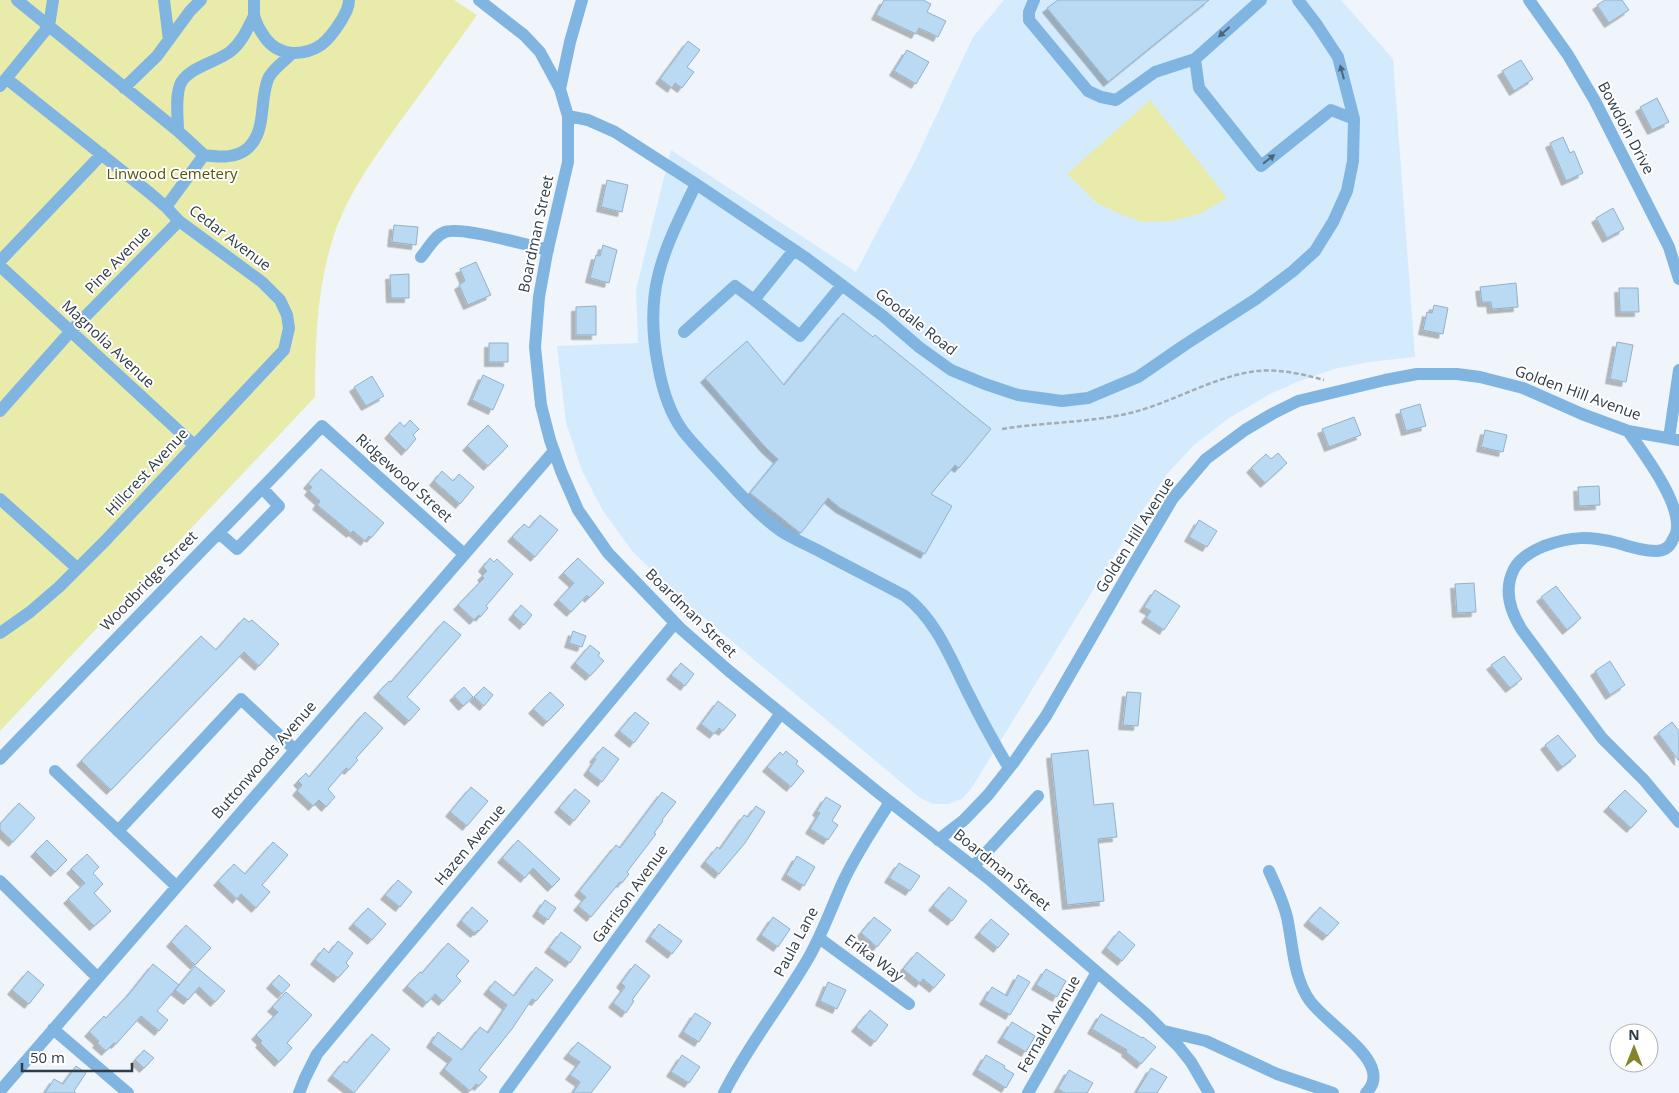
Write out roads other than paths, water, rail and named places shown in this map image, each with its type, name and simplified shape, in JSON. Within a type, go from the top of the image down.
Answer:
[{"type":"street","points":[[17,0],[178,131],[204,155],[218,157],[238,155],[256,139],[268,78],[274,69],[291,54]]},
{"type":"street","points":[[3,82],[49,26],[53,0]]},
{"type":"street","points":[[164,0],[168,40]]},
{"type":"street","points":[[124,88],[157,56],[190,11],[201,0]]},
{"type":"street","points":[[254,0],[254,16],[259,30],[279,50],[291,54],[311,50],[323,44],[336,29],[346,13],[349,0]]},
{"type":"street","name":"Boardman Street","points":[[479,0],[524,35],[540,52],[560,89],[568,116],[568,162],[539,297],[535,347],[541,405],[554,451],[578,510],[608,553],[675,623],[729,671],[973,867],[1097,972],[1164,1031],[1191,1062],[1209,1093]]},
{"type":"street","points":[[560,89],[570,42],[582,0]]},
{"type":"street","points":[[1034,0],[1029,12],[1029,20],[1088,91],[1101,97],[1116,100],[1155,72],[1195,59],[1261,0]]},
{"type":"street","name":"Goodale Road","points":[[568,116],[588,120],[615,132],[696,184],[794,250],[883,316],[919,347],[952,370],[984,384],[1018,395],[1062,401],[1088,398],[1138,377],[1256,299],[1293,271],[1315,251],[1333,222],[1347,191],[1353,161],[1354,119],[1338,57],[1298,0]]},
{"type":"street","name":"Bowdoin Drive","points":[[1529,0],[1568,55],[1599,109],[1669,247],[1679,279]]},
{"type":"street","points":[[178,131],[177,105],[181,83],[188,74],[233,50],[248,30],[254,16]]},
{"type":"street","points":[[1195,59],[1199,88],[1260,166],[1331,110],[1354,119]]},
{"type":"street","name":"Cedar Avenue","points":[[3,82],[102,154],[166,207],[179,221],[262,282],[280,300],[287,315]]},
{"type":"street","points":[[0,261],[102,154]]},
{"type":"street","points":[[166,207],[204,155]]},
{"type":"street","points":[[696,184],[670,237],[655,286],[653,329],[655,353],[660,380],[669,406],[683,431],[764,518],[783,532],[905,596],[917,605],[941,638],[988,734],[1009,768]]},
{"type":"street","name":"Pine Avenue","points":[[0,411],[70,332],[179,221]]},
{"type":"street","points":[[422,258],[435,239],[446,232],[461,230],[548,250]]},
{"type":"street","points":[[754,300],[794,250]]},
{"type":"street","name":"Magnolia Avenue","points":[[0,266],[194,445]]},
{"type":"street","points":[[684,332],[735,286],[800,336],[842,285]]},
{"type":"street","name":"Hillcrest Avenue","points":[[0,634],[30,612],[106,540],[284,350],[289,328],[287,315]]},
{"type":"street","points":[[1674,439],[1679,370]]},
{"type":"street","name":"Golden Hill Avenue","points":[[938,840],[964,820],[988,795],[1046,716],[1173,498],[1206,460],[1245,430],[1298,401],[1417,374],[1457,374],[1480,377],[1523,388],[1582,414],[1628,431],[1674,439]]},
{"type":"street","name":"Woodbridge Street","points":[[0,759],[322,426]]},
{"type":"street","name":"Ridgewood Street","points":[[322,426],[464,554]]},
{"type":"street","points":[[1628,431],[1674,504],[1677,528],[1672,542],[1666,548],[1659,551],[1650,551],[1601,539],[1573,538],[1558,541],[1533,552],[1517,564],[1511,575],[1508,593],[1514,618],[1602,738],[1644,780],[1679,822]]},
{"type":"street","name":"Buttonwoods Avenue","points":[[0,1090],[554,451]]},
{"type":"street","points":[[219,533],[237,549],[279,506],[262,488]]},
{"type":"street","points":[[2,504],[77,568]]},
{"type":"street","name":"Hazen Avenue","points":[[299,1093],[317,1054],[675,623]]},
{"type":"street","points":[[118,831],[240,700],[295,750]]},
{"type":"street","name":"Garrison Avenue","points":[[505,1093],[781,713]]},
{"type":"street","points":[[55,771],[176,886]]},
{"type":"street","points":[[973,867],[1038,796]]},
{"type":"street","name":"Paula Lane","points":[[724,1093],[759,1034],[795,981],[819,938],[842,884],[857,855],[890,802]]},
{"type":"street","points":[[1269,871],[1284,906],[1293,956],[1305,992],[1310,1001],[1361,1052],[1369,1063],[1373,1072],[1373,1080],[1371,1088],[1366,1093]]},
{"type":"street","points":[[0,881],[98,978]]},
{"type":"street","name":"Erika Way","points":[[819,938],[909,1004]]},
{"type":"street","name":"Fernald Avenue","points":[[1028,1093],[1097,972]]},
{"type":"street","points":[[53,1029],[128,1093]]},
{"type":"street","points":[[1164,1031],[1206,1041],[1278,1074],[1333,1093]]},
{"type":"park label","name":"Linwood Cemetery","points":[[172,174]]}]
